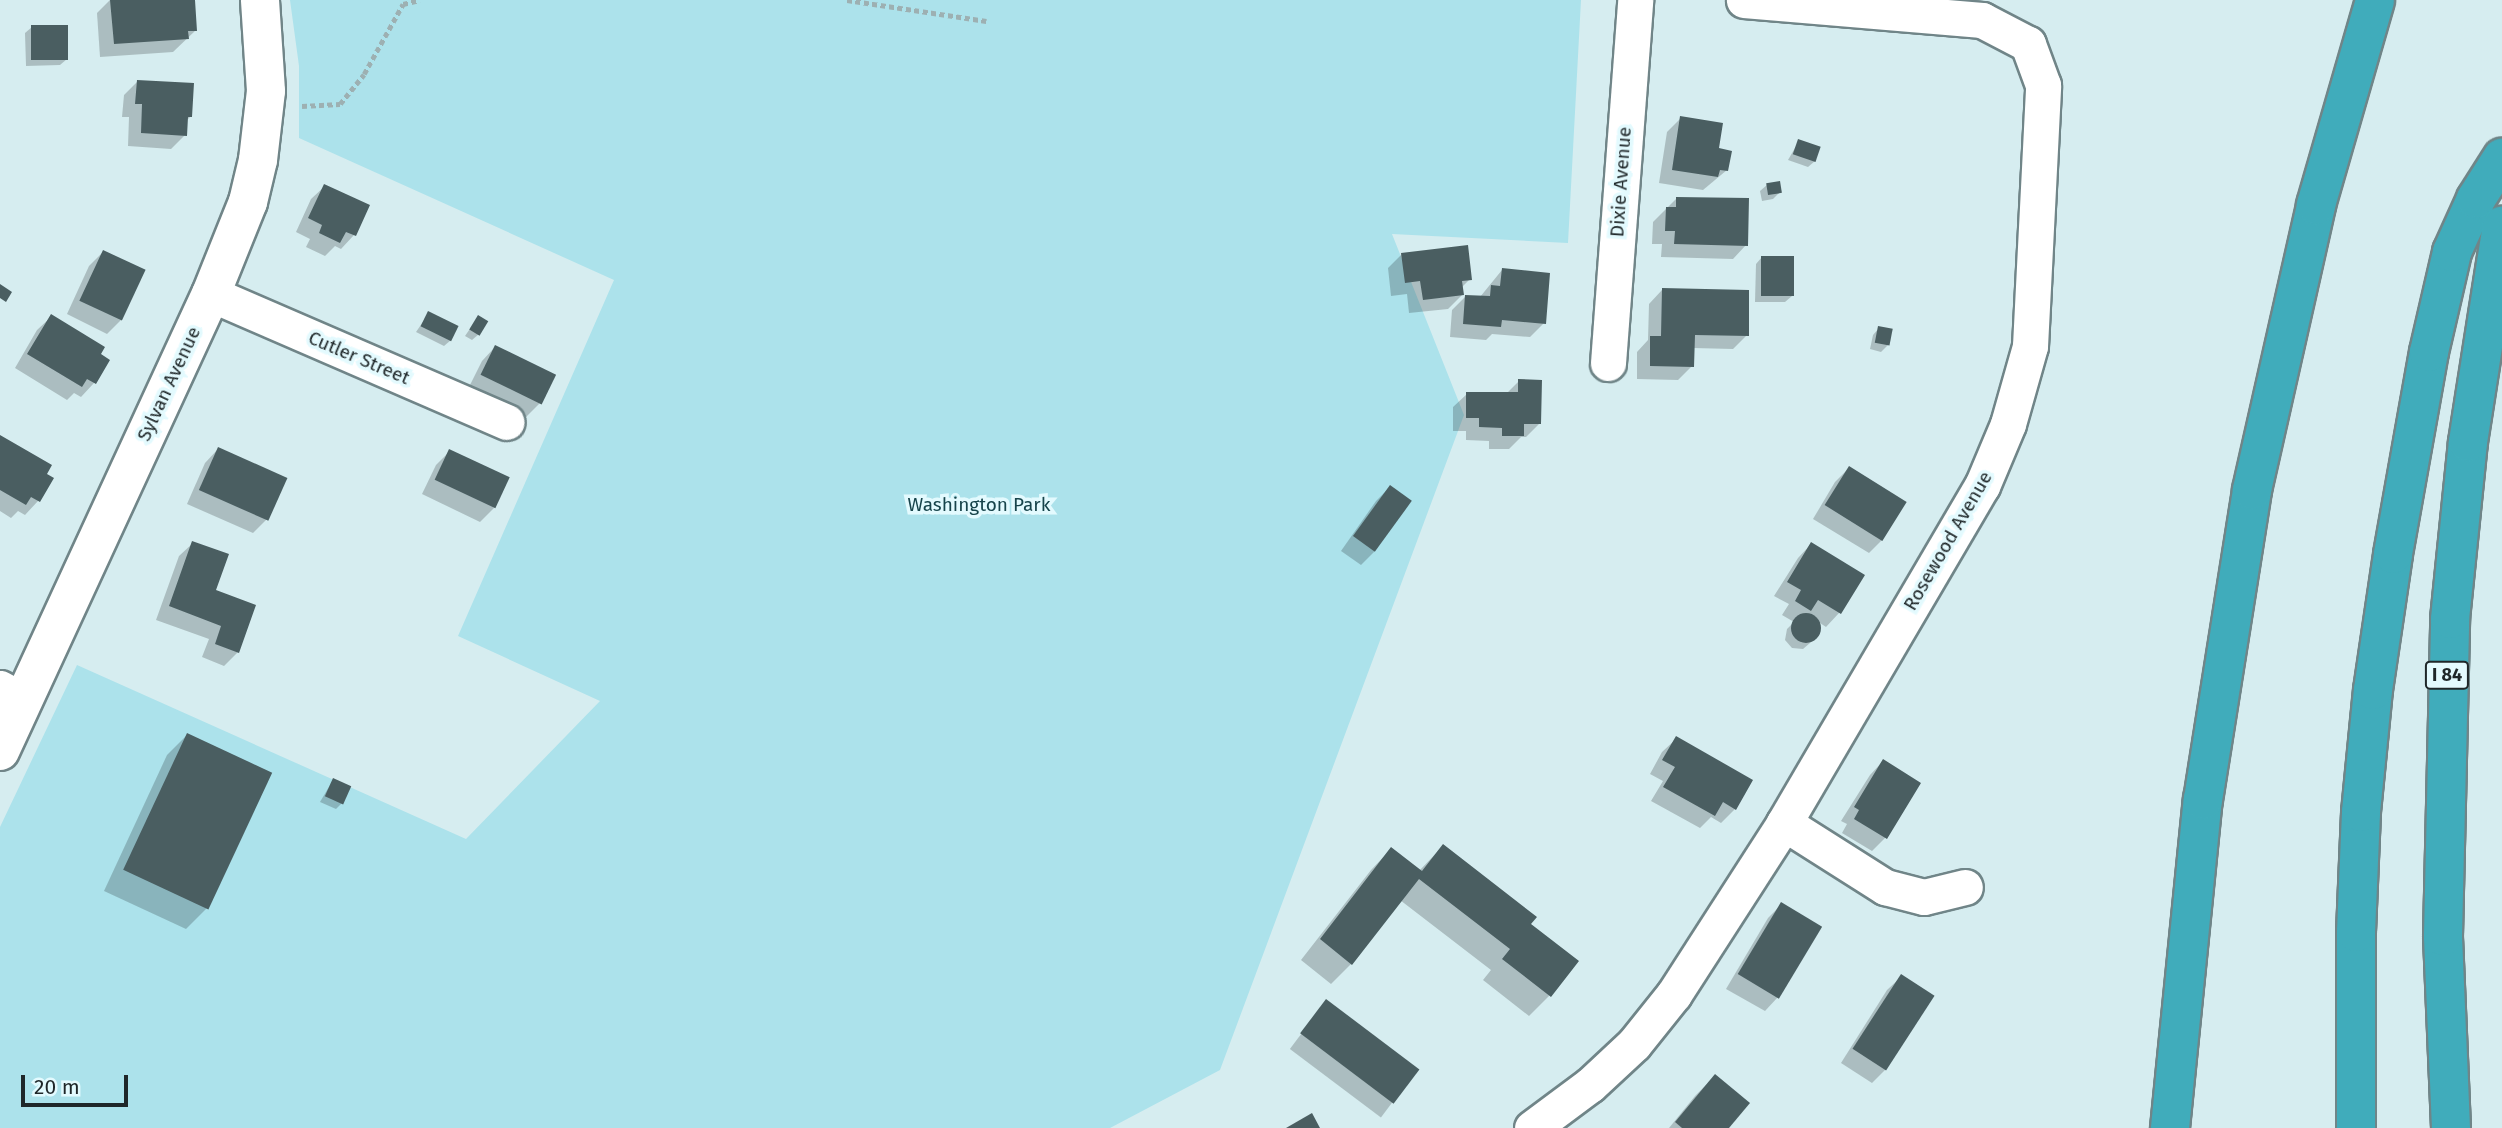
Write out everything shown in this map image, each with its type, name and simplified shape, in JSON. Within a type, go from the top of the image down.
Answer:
[{"type":"highway","points":[[2171,1128],[2203,800],[2252,490],[2316,205],[2375,0]]},
{"type":"highway","points":[[2356,1128],[2356,932],[2361,813],[2373,690],[2393,554],[2427,364],[2452,252],[2466,218],[2502,158]]},
{"type":"highway","name":"I 84","points":[[2451,1128],[2443,936],[2450,620],[2468,442],[2502,226]]},
{"type":"street","name":"Sylvan Avenue","points":[[0,751],[11,694],[211,294],[254,182],[264,108],[265,55],[260,0]]},
{"type":"street","name":"Dixie Avenue","points":[[1608,363],[1634,0]]},
{"type":"street","name":"Rosewood Avenue","points":[[1532,1128],[1590,1084],[1634,1044],[1674,994],[1784,823],[1982,486],[2008,424],[2030,346],[2043,85],[2028,44],[1982,20],[1744,0]]},
{"type":"street","name":"Cutler Street","points":[[211,294],[506,422]]},
{"type":"street","points":[[1784,823],[1885,887],[1924,897],[1965,887]]},
{"type":"path","points":[[264,108],[340,104],[364,74],[403,4],[420,0]]},
{"type":"path","points":[[847,0],[986,21]]},
{"type":"green space","name":"Washington Park","points":[[290,0],[1581,0],[1568,243],[1392,234],[1464,415],[1220,1070],[1110,1128],[0,1128],[0,827],[77,665],[466,839],[600,701],[458,636],[614,280],[299,138],[299,66]]},
{"type":"building","points":[[110,0],[195,0],[197,31],[188,31],[189,39],[114,44]]},
{"type":"building","points":[[31,25],[68,25],[68,60],[31,60]]},
{"type":"building","points":[[137,80],[194,83],[192,117],[188,117],[187,136],[141,133],[142,104],[135,104]]},
{"type":"building","points":[[1680,116],[1723,123],[1719,148],[1732,151],[1728,171],[1720,170],[1718,177],[1672,170]]},
{"type":"building","points":[[1798,139],[1821,147],[1815,162],[1793,154]]},
{"type":"building","points":[[1780,181],[1782,193],[1768,195],[1766,183]]},
{"type":"building","points":[[324,184],[370,205],[356,236],[346,232],[340,243],[319,233],[322,225],[308,218]]},
{"type":"building","points":[[1676,197],[1749,198],[1748,246],[1674,244],[1675,231],[1665,231],[1666,207],[1676,207]]},
{"type":"building","points":[[1468,245],[1472,280],[1462,281],[1464,295],[1423,300],[1420,281],[1405,283],[1401,253]]},
{"type":"building","points":[[103,250],[146,270],[122,321],[79,301]]},
{"type":"building","points":[[1761,256],[1794,256],[1794,296],[1761,296]]},
{"type":"building","points":[[1502,268],[1550,273],[1546,324],[1502,320],[1501,327],[1463,324],[1465,295],[1490,296],[1491,285],[1500,286]]},
{"type":"building","points":[[0,284],[12,292],[6,302],[0,298]]},
{"type":"building","points":[[1662,288],[1749,290],[1749,336],[1695,335],[1694,367],[1650,366],[1650,336],[1661,336]]},
{"type":"building","points":[[428,311],[459,326],[451,341],[421,326]]},
{"type":"building","points":[[51,314],[105,347],[101,354],[110,360],[96,384],[87,379],[82,387],[27,354]]},
{"type":"building","points":[[478,315],[488,321],[480,336],[469,330]]},
{"type":"building","points":[[1878,326],[1893,329],[1889,346],[1875,343]]},
{"type":"building","points":[[495,345],[556,375],[542,404],[481,375]]},
{"type":"building","points":[[1518,379],[1542,380],[1541,424],[1524,424],[1524,436],[1502,436],[1502,428],[1479,427],[1479,418],[1466,418],[1466,392],[1518,392]]},
{"type":"building","points":[[0,435],[52,465],[47,474],[54,478],[40,502],[31,497],[26,505],[0,490]]},
{"type":"building","points":[[218,447],[287,478],[268,521],[199,490]]},
{"type":"building","points":[[449,449],[510,477],[495,508],[435,480]]},
{"type":"building","points":[[1849,466],[1907,502],[1882,541],[1825,505]]},
{"type":"building","points":[[1390,485],[1412,501],[1375,552],[1353,536]]},
{"type":"building","points":[[192,541],[229,554],[216,590],[256,605],[239,653],[215,644],[221,626],[169,606]]},
{"type":"building","points":[[1811,542],[1865,575],[1841,614],[1818,600],[1811,611],[1795,601],[1801,590],[1787,582]]},
{"type":"building","points":[[1806,613],[1812,614],[1820,622],[1820,634],[1812,642],[1806,643],[1800,642],[1792,634],[1791,628],[1792,622],[1800,614]]},
{"type":"building","points":[[187,733],[272,773],[208,910],[123,870]]},
{"type":"building","points":[[1676,736],[1753,780],[1736,810],[1723,802],[1715,816],[1663,787],[1675,767],[1662,760]]},
{"type":"building","points":[[1883,759],[1921,783],[1887,839],[1854,819],[1859,810],[1854,807]]},
{"type":"building","points":[[333,778],[351,786],[343,804],[325,796]]},
{"type":"building","points":[[1443,844],[1537,917],[1531,924],[1579,961],[1551,997],[1502,959],[1510,949],[1419,879],[1352,965],[1320,939],[1391,847],[1422,871]]},
{"type":"building","points":[[1781,902],[1822,927],[1779,999],[1738,974]]},
{"type":"building","points":[[1901,974],[1935,996],[1886,1070],[1853,1049]]},
{"type":"building","points":[[1326,999],[1419,1069],[1394,1104],[1300,1033]]},
{"type":"building","points":[[1715,1074],[1750,1103],[1729,1128],[1682,1128],[1675,1122]]},
{"type":"building","points":[[1312,1113],[1320,1128],[1286,1128]]}]
